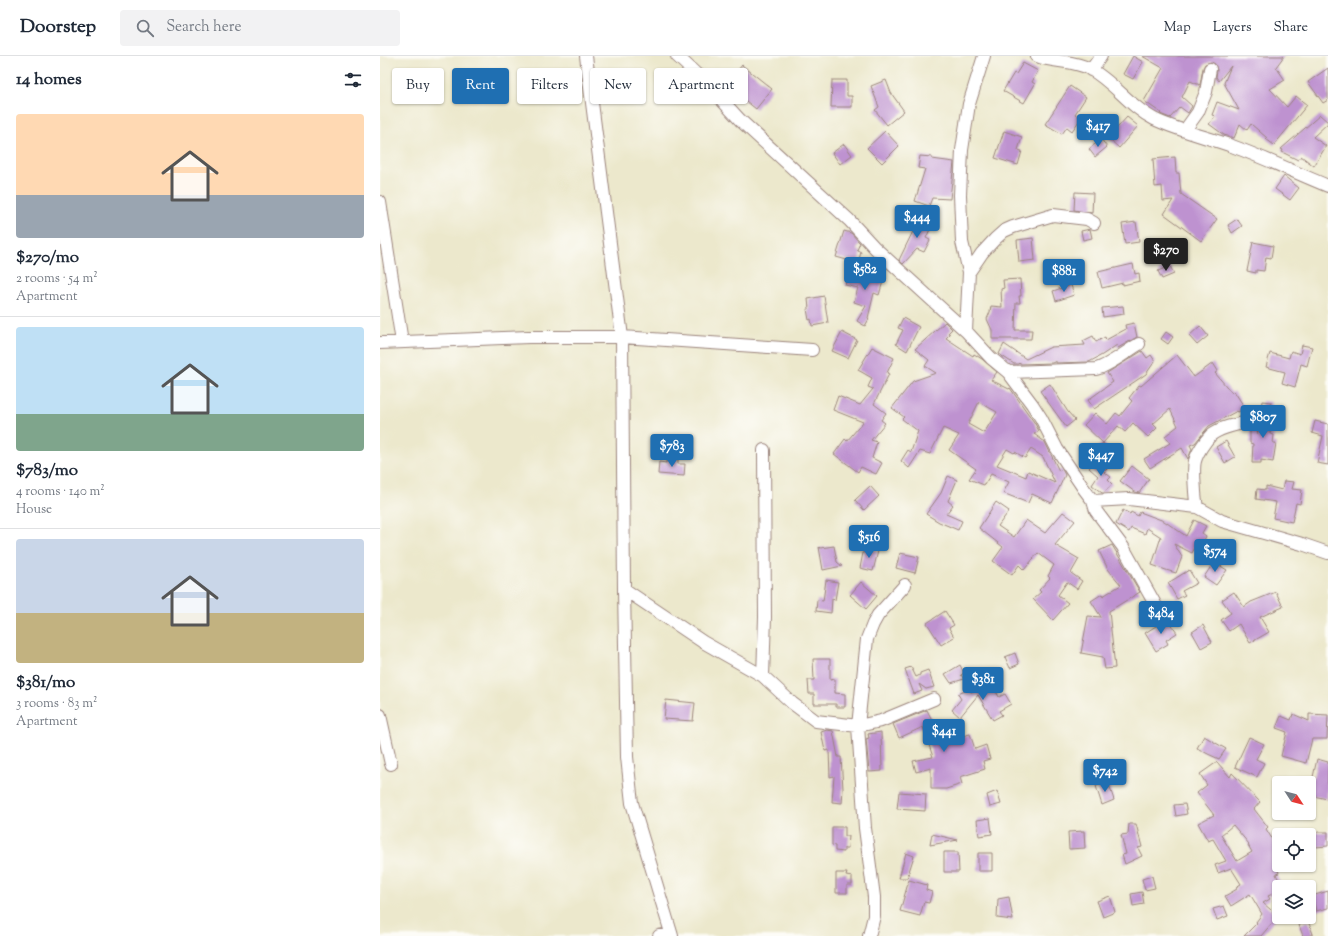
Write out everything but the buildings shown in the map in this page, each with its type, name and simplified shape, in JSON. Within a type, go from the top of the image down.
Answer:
[{"type":"street","points":[[586,56],[622,338],[627,757],[632,803],[672,935],[659,936]]},
{"type":"street","points":[[677,56],[708,85],[740,120],[849,220],[875,248],[966,331],[991,358],[1008,372],[1041,418],[1057,449],[1093,501],[1096,512],[1123,547],[1155,604]]},
{"type":"street","points":[[966,331],[969,272],[962,242],[960,195],[962,150],[969,104],[984,56]]},
{"type":"street","points":[[1037,56],[1047,60],[1078,65],[1091,70],[1113,86],[1142,112],[1170,126],[1234,147],[1328,186]]},
{"type":"street","points":[[1091,70],[1100,56]]},
{"type":"street","points":[[1185,130],[1198,112],[1206,92],[1210,69]]},
{"type":"street","points":[[380,202],[402,342]]},
{"type":"street","points":[[969,272],[982,253],[995,239],[1004,231],[1014,226],[1053,215],[1087,219],[1094,223]]},
{"type":"street","points":[[380,343],[529,337],[622,338],[812,350]]},
{"type":"street","points":[[1008,372],[1096,369],[1105,366],[1139,344]]},
{"type":"street","points":[[1197,507],[1195,498],[1194,462],[1203,446],[1211,435],[1227,427],[1258,420]]},
{"type":"street","points":[[763,676],[765,617],[764,450]]},
{"type":"street","points":[[1093,501],[1129,499],[1197,507],[1222,521],[1328,553]]},
{"type":"street","points":[[869,936],[874,916],[874,897],[865,828],[858,726],[867,639],[878,615],[905,585]]},
{"type":"street","points":[[624,589],[704,642],[763,676],[792,703],[816,721],[858,726],[881,721],[934,700]]},
{"type":"street","points":[[380,715],[391,764]]}]
